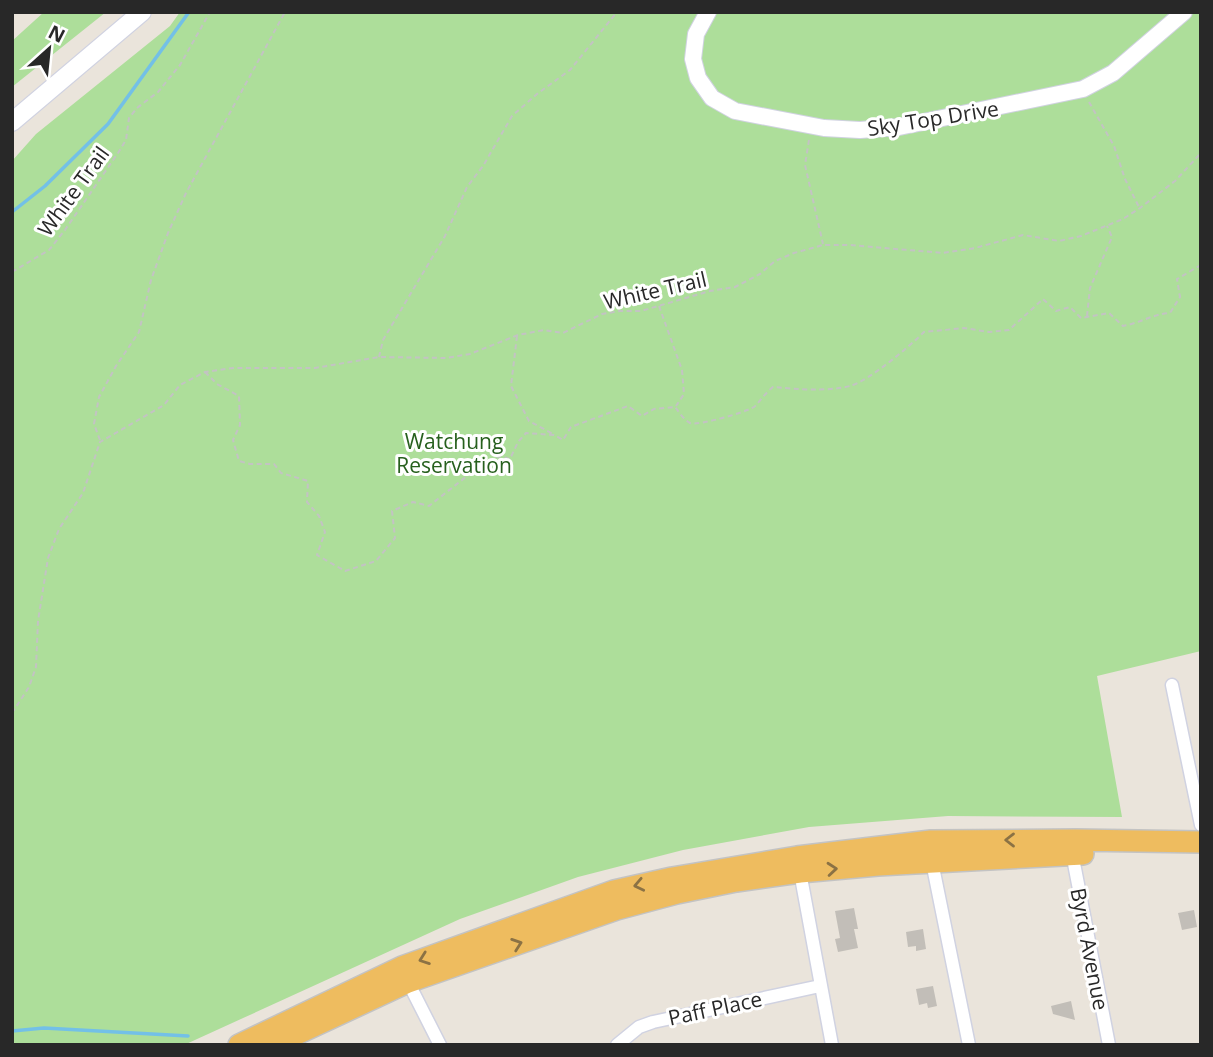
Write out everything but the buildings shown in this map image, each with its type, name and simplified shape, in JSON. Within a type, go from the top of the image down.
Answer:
[{"type":"highway","points":[[239,1045],[402,967],[614,891],[672,878],[797,857],[930,841],[1201,842]]},
{"type":"highway","points":[[273,1045],[408,982],[617,909],[736,881],[800,872],[1072,853],[1201,857]]},
{"type":"main road","points":[[12,122],[142,12]]},
{"type":"street","name":"Sky Top Drive","points":[[708,12],[696,34],[693,60],[698,78],[712,98],[734,111],[812,126],[860,130],[899,127],[1083,89],[1113,73],[1184,12]]},
{"type":"street","points":[[1172,685],[1201,825]]},
{"type":"street","name":"Byrd Avenue","points":[[1072,853],[1109,1045]]},
{"type":"street","points":[[932,862],[969,1045]]},
{"type":"street","points":[[800,872],[832,1045]]},
{"type":"street","points":[[408,982],[440,1045]]},
{"type":"street","name":"Paff Place","points":[[617,1045],[639,1027],[653,1022],[820,986]]},
{"type":"path","name":"White Trail","points":[[12,272],[48,250],[65,229],[118,153],[125,140],[129,118],[137,108],[158,92],[180,65],[210,12]]},
{"type":"path","points":[[12,713],[29,687],[36,667],[38,621],[48,558],[59,528],[83,493],[100,442],[94,424],[99,397],[139,332],[151,280],[167,233],[186,193],[285,12]]},
{"type":"path","points":[[379,356],[383,340],[445,236],[467,187],[483,166],[512,116],[570,70],[617,12]]},
{"type":"path","points":[[1083,89],[1114,146],[1125,180],[1140,208]]},
{"type":"path","points":[[812,126],[805,164],[823,245]]},
{"type":"path","name":"White Trail","points":[[100,442],[164,405],[180,385],[205,372],[233,368],[315,368],[379,356],[446,358],[470,354],[518,335],[544,330],[563,332],[602,314],[641,311],[710,291],[736,287],[760,274],[775,261],[823,245],[943,253],[975,248],[1023,235],[1059,241],[1081,236],[1107,226],[1140,208],[1175,181],[1201,153]]},
{"type":"path","points":[[1087,317],[1090,288],[1112,237],[1107,226]]},
{"type":"path","points":[[675,407],[693,424],[716,421],[755,407],[761,396],[773,387],[802,389],[852,386],[902,354],[924,332],[964,328],[989,332],[1009,330],[1043,299],[1056,311],[1070,307],[1081,318],[1109,313],[1123,326],[1137,324],[1157,313],[1170,313],[1180,297],[1177,279],[1201,265]]},
{"type":"path","points":[[518,335],[511,386],[529,421],[563,440],[571,427],[628,406],[642,416],[654,410],[675,407],[684,394],[682,370],[659,306]]},
{"type":"path","points":[[205,372],[239,396],[240,425],[233,440],[239,461],[274,464],[281,472],[308,481],[307,502],[319,516],[325,532],[317,555],[345,571],[376,561],[395,538],[392,511],[413,502],[429,506],[476,469],[500,456],[510,459],[526,433],[554,435]]},
{"type":"green space","points":[[44,12],[106,12],[12,87],[12,41]]},
{"type":"green space","name":"Watchung Reservation","points":[[180,12],[1201,12],[1201,651],[1097,676],[1122,817],[948,816],[809,827],[683,850],[578,877],[460,919],[184,1045],[12,1045],[12,161],[36,134],[170,26]]},
{"type":"waterway","points":[[12,212],[45,186],[108,124],[189,12]]},
{"type":"waterway","points":[[12,1031],[44,1028],[188,1036]]}]
